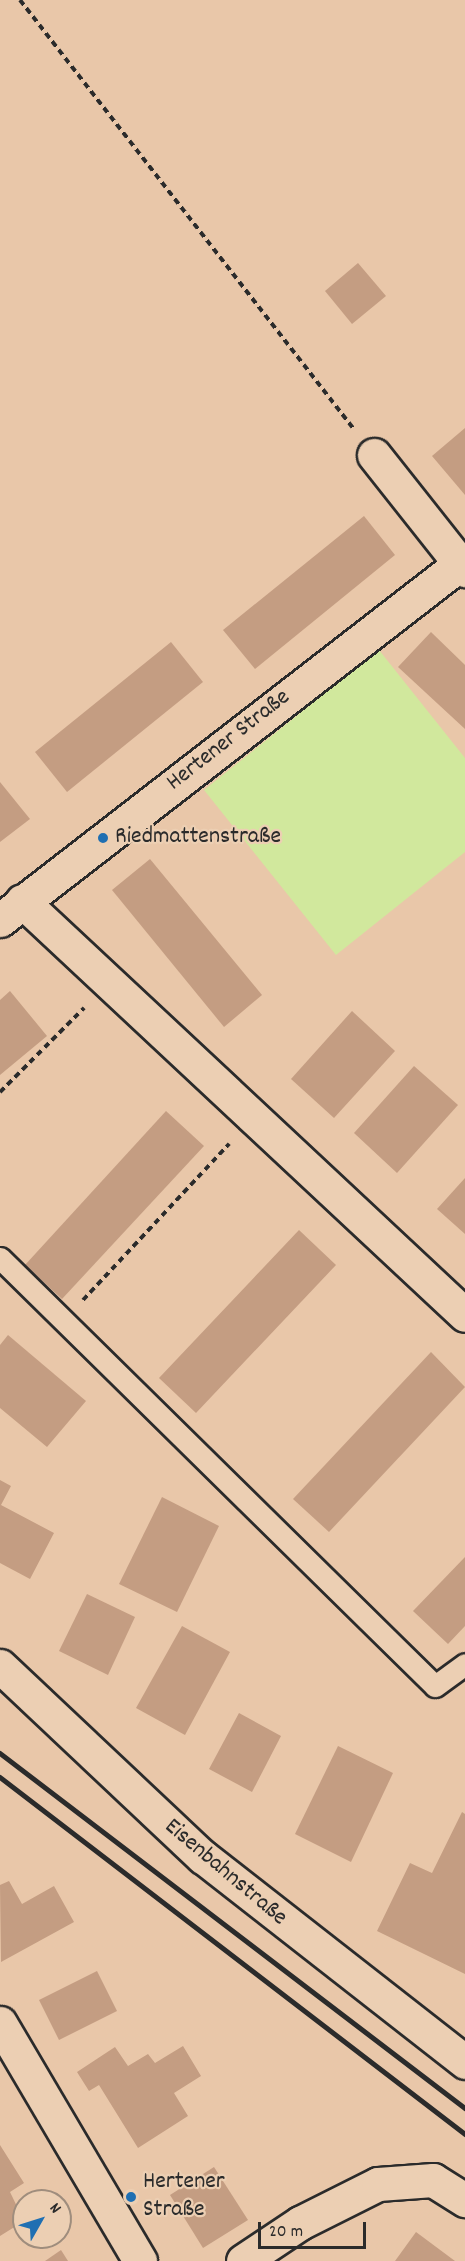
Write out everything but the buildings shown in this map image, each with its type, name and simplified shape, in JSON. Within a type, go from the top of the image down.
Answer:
[{"type":"street","name":"Hertener Straße","points":[[11,910],[463,565],[374,455]]},
{"type":"street","points":[[11,910],[109,982],[465,1315]]},
{"type":"street","name":"Eisenbahnstraße","points":[[0,1666],[203,1857],[465,2062]]},
{"type":"street","points":[[0,2023],[140,2261]]},
{"type":"street","points":[[243,2261],[300,2223],[378,2184],[433,2180],[465,2200]]},
{"type":"lane","points":[[0,1258],[66,1318],[435,1686],[465,1664]]},
{"type":"path","points":[[20,0],[374,455]]},
{"type":"path","points":[[0,1092],[109,982]]},
{"type":"path","points":[[66,1318],[254,1118]]},
{"type":"green space","points":[[379,650],[465,758],[465,852],[336,955],[204,790]]},
{"type":"railway","points":[[0,1753],[465,2108]]},
{"type":"railway","points":[[0,1777],[465,2134]]},
{"type":"place","name":"Riedmattenstraße","points":[[103,838]]},
{"type":"place","name":"Hertener Straße","points":[[131,2197]]}]
